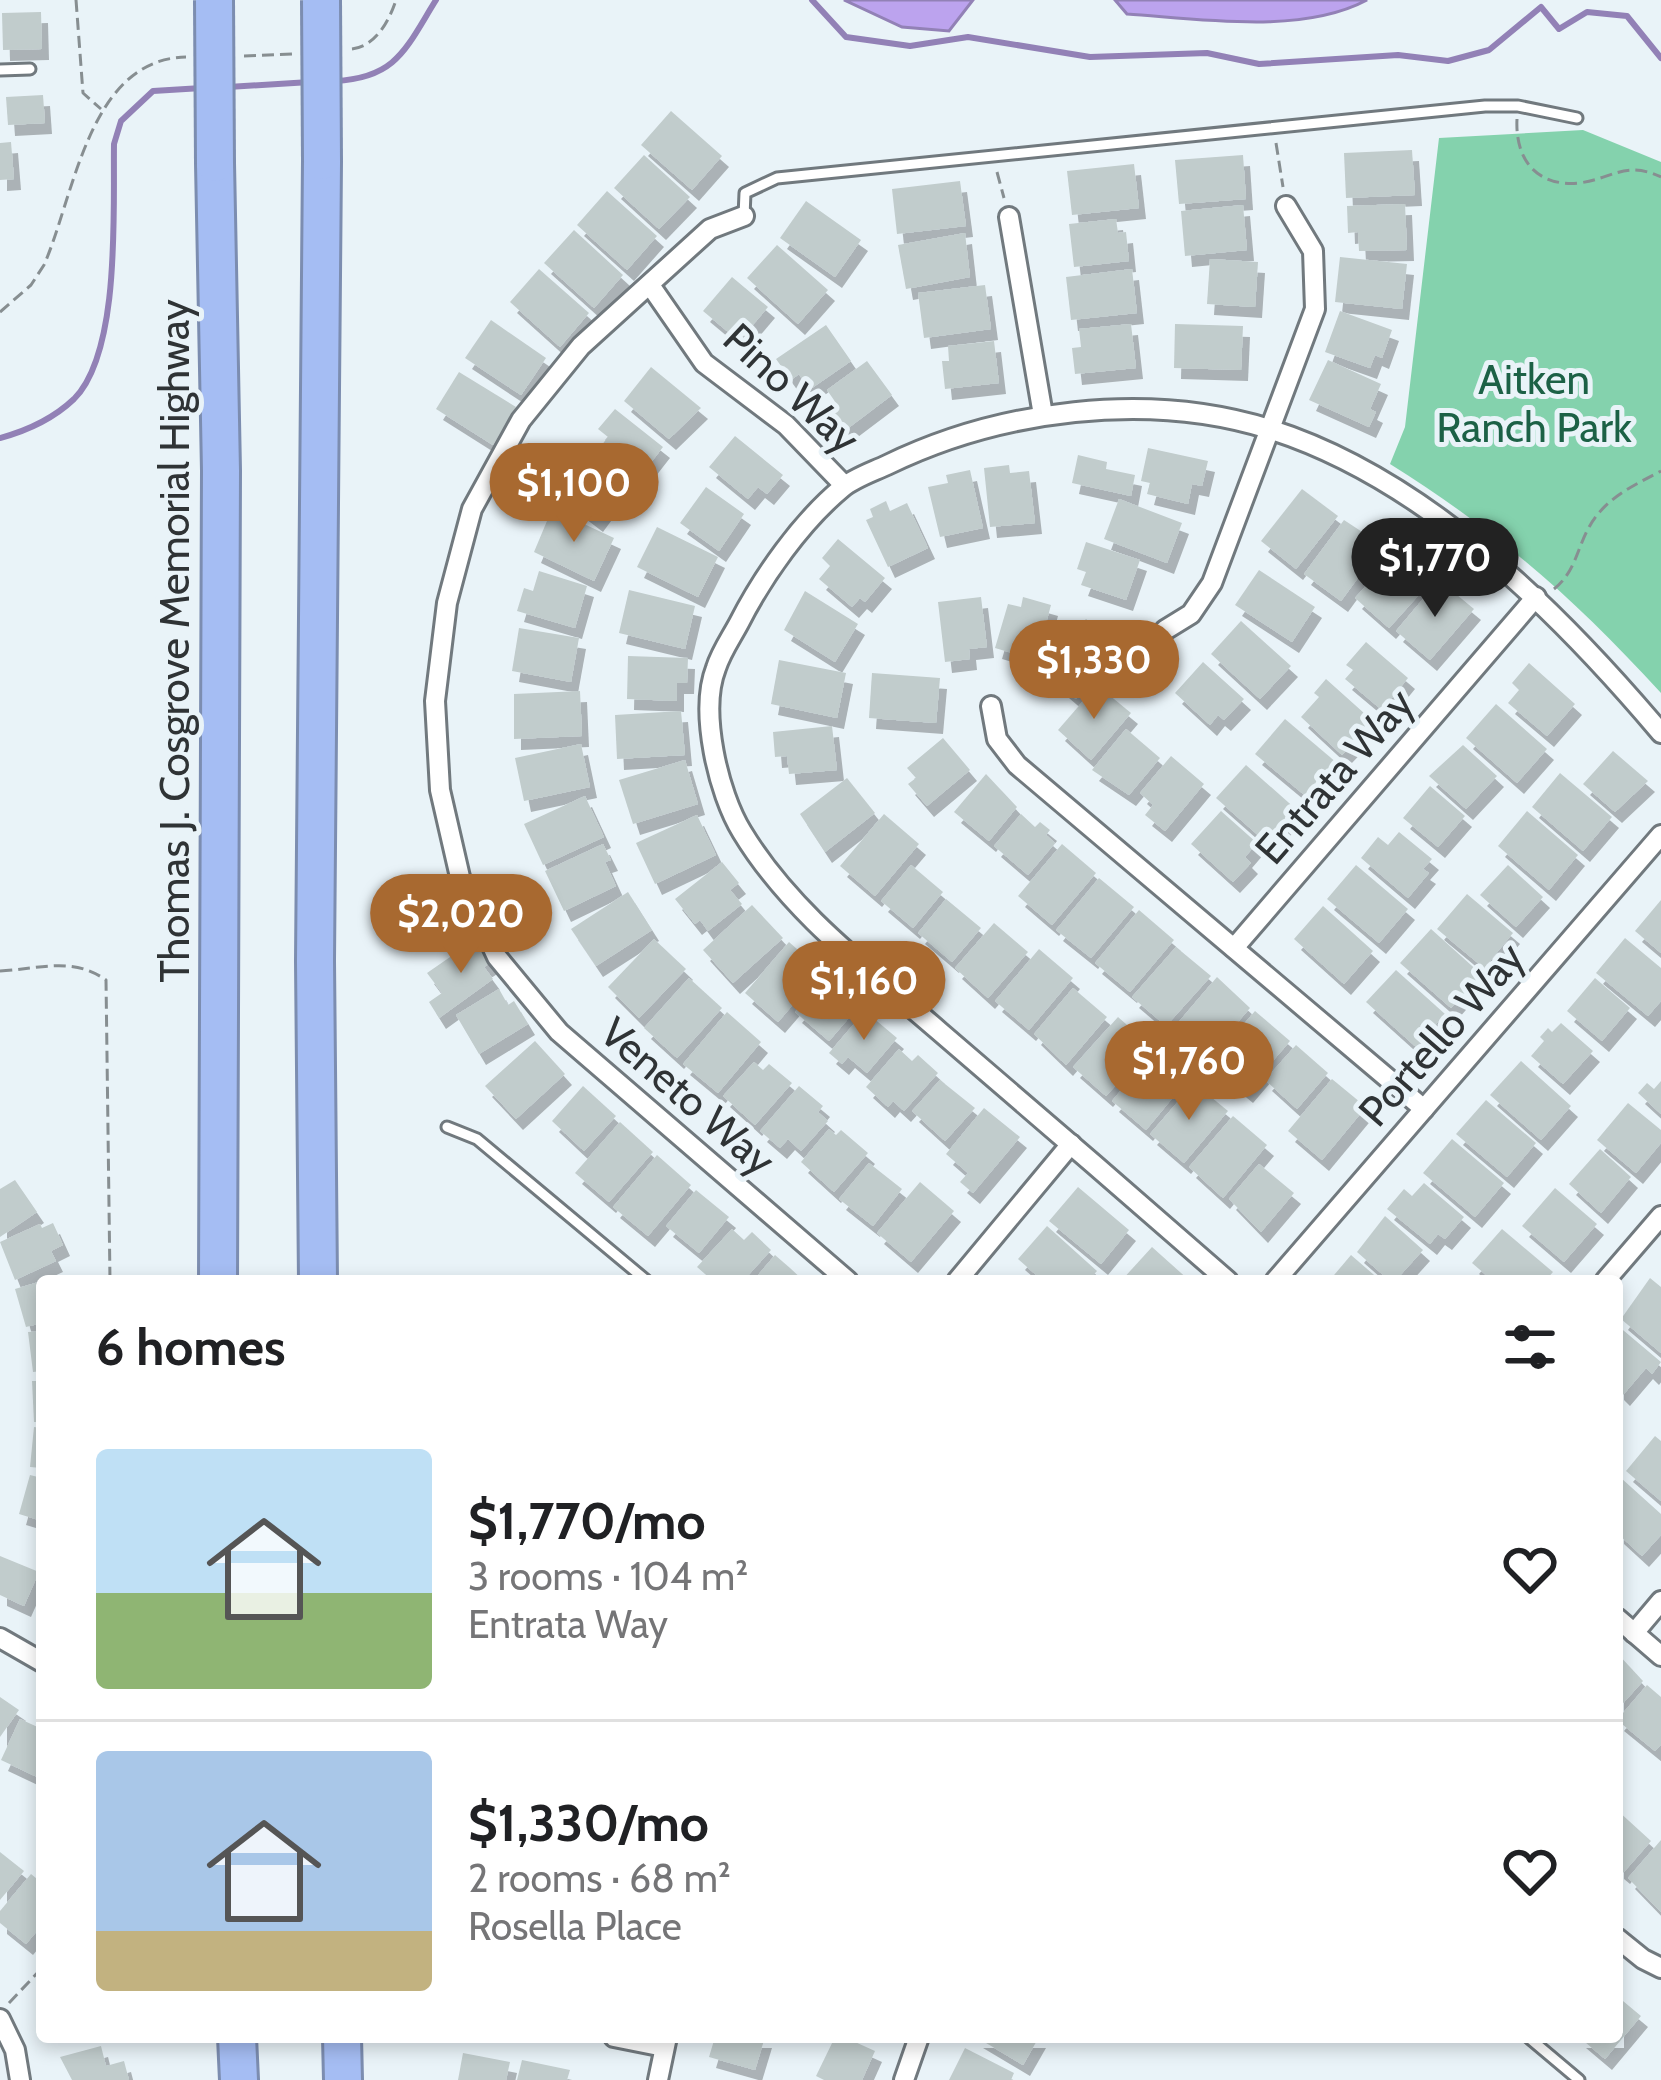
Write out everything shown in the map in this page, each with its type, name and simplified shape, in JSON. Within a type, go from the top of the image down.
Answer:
[{"type":"highway","name":"Thomas J. Cosgrove Memorial Highway","points":[[214,0],[220,470],[218,1275]]},
{"type":"highway","points":[[318,1275],[315,961],[321,0]]},
{"type":"highway","points":[[237,2043],[239,2080]]},
{"type":"highway","points":[[342,2043],[343,2080]]},
{"type":"street","points":[[1165,630],[1191,614],[1211,584],[1315,309],[1313,251],[1286,206]]},
{"type":"street","name":"Veneto Way","points":[[744,216],[710,229],[581,346],[521,420],[472,509],[447,603],[435,701],[440,790],[460,877],[497,957],[560,1033],[841,1275]]},
{"type":"street","points":[[1009,217],[1042,415]]},
{"type":"street","name":"Pino Way","points":[[650,285],[704,363],[786,424],[844,485]]},
{"type":"street","points":[[1221,1275],[801,911],[740,830],[710,750],[714,672],[753,596],[795,540],[844,485],[910,453],[1042,415],[1125,410],[1208,414],[1270,429],[1353,463],[1462,536],[1536,597],[1600,661],[1661,733]]},
{"type":"street","name":"Entrata Way","points":[[1234,948],[1536,597]]},
{"type":"street","points":[[991,706],[997,739],[1017,765],[1424,1109]]},
{"type":"street","name":"Portello Way","points":[[1280,1275],[1661,835]]},
{"type":"street","points":[[962,1275],[1071,1144]]},
{"type":"street","points":[[1610,1275],[1661,1216]]},
{"type":"street","points":[[1634,1633],[1661,1600]]},
{"type":"street","points":[[1623,1623],[1661,1656]]},
{"type":"street","points":[[0,1638],[36,1659]]},
{"type":"street","points":[[1623,1943],[1661,1968]]},
{"type":"street","points":[[0,2016],[15,2050],[20,2080]]},
{"type":"street","points":[[658,2080],[666,2043]]},
{"type":"street","points":[[904,2080],[917,2043]]},
{"type":"lane","points":[[0,70],[31,68]]},
{"type":"lane","points":[[744,216],[745,193],[777,178],[1485,106],[1518,106],[1577,118]]},
{"type":"lane","points":[[447,1127],[477,1139],[640,1275]]},
{"type":"lane","points":[[1535,2043],[1579,2080]]},
{"type":"path","points":[[76,0],[83,93],[103,110]]},
{"type":"path","points":[[344,50],[362,48],[372,40],[390,18],[396,0]]},
{"type":"path","points":[[242,56],[308,53]]},
{"type":"path","points":[[0,312],[31,285],[44,266],[103,110],[122,82],[141,67],[172,57],[195,57]]},
{"type":"path","points":[[1518,106],[1520,154],[1540,176],[1579,183],[1614,171],[1636,170],[1661,177]]},
{"type":"path","points":[[1274,130],[1286,206]]},
{"type":"path","points":[[994,157],[1009,217]]},
{"type":"path","points":[[1536,597],[1557,588],[1572,572],[1585,535],[1602,509],[1622,491],[1661,471]]},
{"type":"path","points":[[0,971],[66,963],[87,967],[106,980],[110,1275]]},
{"type":"path","points":[[0,2016],[36,1975]]},
{"type":"green space","name":"Aitken Ranch Park","points":[[1583,130],[1661,162],[1661,693],[1534,569],[1390,464],[1405,427],[1439,138]]},
{"type":"shaded area","points":[[844,0],[973,0],[949,31],[902,27]]},
{"type":"shaded area","points":[[1115,0],[1367,0],[1312,18],[1250,22],[1127,14]]},
{"type":"building","points":[[41,12],[42,49],[3,50],[2,13]]},
{"type":"building","points":[[43,95],[45,123],[8,125],[6,97]]},
{"type":"building","points":[[671,111],[722,156],[692,190],[641,145]]},
{"type":"building","points":[[11,142],[14,179],[0,180],[0,143]]},
{"type":"building","points":[[1412,150],[1415,195],[1346,198],[1344,153]]},
{"type":"building","points":[[644,155],[690,197],[659,229],[614,188]]},
{"type":"building","points":[[1243,155],[1246,199],[1179,204],[1175,160]]},
{"type":"building","points":[[1134,164],[1139,208],[1072,215],[1067,171]]},
{"type":"building","points":[[960,181],[966,226],[897,234],[892,189]]},
{"type":"building","points":[[607,191],[657,236],[627,270],[577,225]]},
{"type":"building","points":[[806,201],[861,240],[835,277],[780,238]]},
{"type":"building","points":[[1405,204],[1407,250],[1359,251],[1358,232],[1348,233],[1347,206]]},
{"type":"building","points":[[1243,205],[1247,250],[1185,256],[1181,211]]},
{"type":"building","points":[[1116,219],[1118,233],[1126,232],[1129,261],[1074,267],[1069,224]]},
{"type":"building","points":[[574,230],[623,275],[594,308],[544,263]]},
{"type":"building","points":[[965,233],[970,277],[906,289],[898,245]]},
{"type":"building","points":[[777,245],[828,290],[798,324],[747,278]]},
{"type":"building","points":[[1340,257],[1407,264],[1402,309],[1335,302]]},
{"type":"building","points":[[1210,259],[1258,262],[1255,307],[1207,304]]},
{"type":"building","points":[[539,269],[589,313],[560,347],[510,302]]},
{"type":"building","points":[[1132,269],[1137,313],[1071,320],[1066,277]]},
{"type":"building","points":[[732,277],[768,307],[739,341],[703,311]]},
{"type":"building","points":[[985,285],[991,329],[924,338],[918,293]]},
{"type":"building","points":[[1340,311],[1392,330],[1382,358],[1375,355],[1370,368],[1325,352]]},
{"type":"building","points":[[491,320],[546,358],[521,395],[465,358]]},
{"type":"building","points":[[1131,324],[1136,368],[1075,374],[1072,348],[1081,347],[1079,329]]},
{"type":"building","points":[[1175,324],[1243,326],[1241,370],[1174,368]]},
{"type":"building","points":[[826,325],[851,361],[809,390],[799,374],[791,380],[776,359]]},
{"type":"building","points":[[994,341],[999,383],[945,389],[942,361],[949,361],[948,346]]},
{"type":"building","points":[[1328,360],[1381,384],[1370,409],[1376,412],[1369,427],[1309,400]]},
{"type":"building","points":[[867,361],[892,395],[843,432],[826,409],[836,403],[827,390]]},
{"type":"building","points":[[651,367],[701,408],[669,439],[624,401]]},
{"type":"building","points":[[459,372],[516,407],[493,445],[436,409]]},
{"type":"building","points":[[615,409],[663,447],[645,470],[639,466],[630,477],[597,451],[608,437],[598,429]]},
{"type":"building","points":[[735,436],[783,475],[767,494],[758,487],[748,499],[709,467]]},
{"type":"building","points":[[1148,448],[1208,461],[1202,486],[1192,484],[1188,504],[1147,494],[1150,483],[1141,481]]},
{"type":"building","points":[[1078,455],[1107,462],[1106,469],[1135,475],[1131,496],[1072,483]]},
{"type":"building","points":[[584,459],[621,487],[596,521],[558,492]]},
{"type":"building","points":[[1009,465],[1010,473],[1029,471],[1035,523],[990,527],[984,468]]},
{"type":"building","points":[[970,470],[983,528],[940,537],[928,487],[948,483],[946,475]]},
{"type":"building","points":[[706,487],[744,514],[719,551],[680,523]]},
{"type":"building","points":[[1302,489],[1338,516],[1296,569],[1261,541]]},
{"type":"building","points":[[1119,499],[1182,523],[1167,563],[1104,539]]},
{"type":"building","points":[[886,501],[890,511],[907,503],[928,548],[888,567],[866,520],[873,517],[870,509]]},
{"type":"building","points":[[552,509],[614,538],[594,581],[534,552]]},
{"type":"building","points":[[1344,520],[1382,545],[1341,601],[1304,574]]},
{"type":"building","points":[[657,527],[718,557],[698,597],[637,567]]},
{"type":"building","points":[[838,539],[885,578],[865,602],[860,598],[852,607],[819,579],[830,566],[822,558]]},
{"type":"building","points":[[1086,542],[1140,560],[1126,600],[1081,585],[1086,572],[1077,569]]},
{"type":"building","points":[[1400,548],[1434,578],[1389,628],[1355,598]]},
{"type":"building","points":[[1259,570],[1315,607],[1292,642],[1235,605]]},
{"type":"building","points":[[539,571],[587,586],[575,628],[517,611],[524,588],[533,591]]},
{"type":"building","points":[[1439,580],[1474,609],[1430,660],[1396,631]]},
{"type":"building","points":[[629,590],[695,606],[685,649],[619,633]]},
{"type":"building","points":[[805,591],[858,624],[835,662],[784,630]]},
{"type":"building","points":[[981,597],[987,647],[969,649],[970,659],[945,662],[938,602]]},
{"type":"building","points":[[1023,597],[1051,605],[1036,660],[995,648],[1008,604],[1021,607]]},
{"type":"building","points":[[1086,619],[1120,649],[1076,699],[1042,670]]},
{"type":"building","points":[[1241,621],[1291,666],[1260,699],[1211,654]]},
{"type":"building","points":[[519,628],[579,638],[571,682],[512,671]]},
{"type":"building","points":[[1366,642],[1408,678],[1382,710],[1345,679],[1353,670],[1346,665]]},
{"type":"building","points":[[628,656],[688,658],[687,683],[677,683],[677,701],[627,699]]},
{"type":"building","points":[[779,660],[846,673],[837,718],[771,704]]},
{"type":"building","points":[[1203,662],[1244,699],[1224,720],[1218,715],[1210,725],[1175,693]]},
{"type":"building","points":[[1529,663],[1575,704],[1547,736],[1508,703],[1519,690],[1512,683]]},
{"type":"building","points":[[872,673],[940,678],[936,723],[869,718]]},
{"type":"building","points":[[1326,679],[1374,722],[1342,755],[1301,717],[1319,697],[1314,693]]},
{"type":"building","points":[[1097,685],[1131,713],[1091,760],[1058,730]]},
{"type":"building","points":[[580,691],[582,736],[514,739],[514,694]]},
{"type":"building","points":[[1496,704],[1547,749],[1517,783],[1466,738]]},
{"type":"building","points":[[681,711],[685,755],[617,759],[615,715]]},
{"type":"building","points":[[1285,719],[1337,763],[1308,798],[1255,754]]},
{"type":"building","points":[[832,726],[837,770],[789,774],[787,756],[775,757],[773,732]]},
{"type":"building","points":[[1126,729],[1160,758],[1129,795],[1092,770]]},
{"type":"building","points":[[943,738],[970,770],[927,806],[908,784],[916,778],[907,768]]},
{"type":"building","points":[[581,744],[590,787],[524,801],[515,758]]},
{"type":"building","points":[[1463,745],[1497,776],[1466,809],[1429,776]]},
{"type":"building","points":[[1613,751],[1648,781],[1615,812],[1583,784]]},
{"type":"building","points":[[1171,756],[1204,784],[1165,831],[1145,815],[1153,805],[1140,793]]},
{"type":"building","points":[[685,760],[698,804],[633,824],[619,780]]},
{"type":"building","points":[[1246,765],[1297,810],[1267,843],[1216,798]]},
{"type":"building","points":[[1560,773],[1612,817],[1583,851],[1532,807]]},
{"type":"building","points":[[986,774],[1017,807],[989,841],[954,812]]},
{"type":"building","points":[[847,778],[875,813],[825,852],[800,814]]},
{"type":"building","points":[[1430,786],[1465,816],[1438,847],[1403,818]]},
{"type":"building","points":[[585,796],[604,837],[543,865],[524,824]]},
{"type":"building","points":[[1221,811],[1257,843],[1245,857],[1251,863],[1233,882],[1191,844]]},
{"type":"building","points":[[1527,811],[1578,855],[1549,890],[1498,846]]},
{"type":"building","points":[[884,814],[919,844],[875,896],[840,866]]},
{"type":"building","points":[[1021,814],[1035,827],[1040,822],[1050,830],[1046,835],[1055,843],[1028,875],[994,846]]},
{"type":"building","points":[[697,815],[716,855],[655,884],[636,843]]},
{"type":"building","points":[[1399,832],[1432,859],[1423,869],[1429,873],[1408,898],[1361,858],[1378,837],[1388,845]]},
{"type":"building","points":[[603,844],[616,886],[564,911],[545,871]]},
{"type":"building","points":[[1062,844],[1096,873],[1052,925],[1018,896]]},
{"type":"building","points":[[722,862],[739,883],[730,890],[742,904],[708,931],[700,920],[695,924],[675,899]]},
{"type":"building","points":[[911,865],[943,892],[913,928],[881,901]]},
{"type":"building","points":[[1356,865],[1408,909],[1379,943],[1327,899]]},
{"type":"building","points":[[1508,865],[1543,897],[1516,927],[1480,895]]},
{"type":"building","points":[[1099,878],[1134,907],[1091,958],[1056,930]]},
{"type":"building","points":[[628,892],[652,930],[596,966],[571,929]]},
{"type":"building","points":[[1467,894],[1513,933],[1484,968],[1437,929]]},
{"type":"building","points":[[946,899],[981,928],[952,962],[918,933]]},
{"type":"building","points":[[1661,900],[1661,953],[1635,931]]},
{"type":"building","points":[[752,905],[783,938],[733,983],[703,950]]},
{"type":"building","points":[[1323,906],[1373,951],[1344,984],[1294,939]]},
{"type":"building","points":[[1139,910],[1174,940],[1130,992],[1095,963]]},
{"type":"building","points":[[994,923],[1028,952],[988,998],[955,968]]},
{"type":"building","points":[[1431,929],[1481,974],[1451,1008],[1400,963]]},
{"type":"building","points":[[479,937],[495,960],[484,967],[493,979],[439,1018],[429,1002],[442,993],[427,973]]},
{"type":"building","points":[[1625,938],[1661,968],[1661,1001],[1648,1016],[1596,973]]},
{"type":"building","points":[[654,939],[686,969],[639,1018],[608,987]]},
{"type":"building","points":[[789,942],[822,971],[778,1022],[745,993]]},
{"type":"building","points":[[1176,947],[1211,976],[1166,1026],[1132,997]]},
{"type":"building","points":[[1039,949],[1073,978],[1029,1030],[995,1001]]},
{"type":"building","points":[[1396,970],[1445,1014],[1416,1047],[1366,1002]]},
{"type":"building","points":[[826,976],[860,1005],[829,1041],[795,1012]]},
{"type":"building","points":[[1217,977],[1250,1008],[1211,1053],[1177,1024]]},
{"type":"building","points":[[689,978],[722,1008],[677,1058],[644,1028]]},
{"type":"building","points":[[1595,978],[1630,1008],[1602,1041],[1567,1011]]},
{"type":"building","points":[[1073,988],[1107,1017],[1066,1065],[1034,1034]]},
{"type":"building","points":[[499,989],[508,1005],[514,1001],[528,1024],[479,1054],[456,1015]]},
{"type":"building","points":[[865,1011],[897,1038],[867,1073],[848,1057],[842,1064],[829,1053]]},
{"type":"building","points":[[1255,1011],[1290,1041],[1246,1092],[1211,1063]]},
{"type":"building","points":[[727,1012],[761,1042],[718,1093],[683,1064]]},
{"type":"building","points":[[1118,1017],[1151,1046],[1106,1096],[1073,1067]]},
{"type":"building","points":[[1561,1023],[1593,1051],[1563,1084],[1531,1056],[1548,1028],[1552,1032]]},
{"type":"building","points":[[535,1041],[565,1074],[516,1119],[485,1086]]},
{"type":"building","points":[[1296,1045],[1328,1073],[1297,1109],[1265,1080]]},
{"type":"building","points":[[899,1049],[912,1061],[918,1055],[938,1073],[904,1111],[893,1101],[888,1107],[866,1087]]},
{"type":"building","points":[[1155,1049],[1189,1078],[1146,1130],[1112,1101]]},
{"type":"building","points":[[1521,1061],[1571,1106],[1541,1140],[1490,1095]]},
{"type":"building","points":[[754,1062],[763,1070],[769,1064],[792,1083],[755,1125],[723,1096]]},
{"type":"building","points":[[1332,1079],[1366,1107],[1322,1160],[1288,1131]]},
{"type":"building","points":[[940,1080],[975,1108],[945,1141],[912,1111]]},
{"type":"building","points":[[1661,1081],[1661,1114],[1638,1093],[1647,1083],[1654,1089]]},
{"type":"building","points":[[1194,1083],[1228,1111],[1184,1163],[1150,1134]]},
{"type":"building","points":[[583,1086],[616,1116],[584,1151],[552,1121]]},
{"type":"building","points":[[799,1086],[823,1106],[818,1112],[828,1121],[801,1151],[788,1139],[780,1148],[760,1131]]},
{"type":"building","points":[[1486,1100],[1536,1143],[1507,1177],[1456,1134]]},
{"type":"building","points":[[1628,1103],[1661,1130],[1661,1143],[1636,1173],[1597,1140]]},
{"type":"building","points":[[984,1108],[1020,1137],[973,1193],[960,1182],[968,1173],[946,1154]]},
{"type":"building","points":[[1233,1116],[1267,1145],[1223,1198],[1189,1167]]},
{"type":"building","points":[[620,1122],[653,1152],[609,1202],[575,1173]]},
{"type":"building","points":[[829,1129],[836,1135],[841,1130],[868,1153],[834,1192],[801,1162]]},
{"type":"building","points":[[1452,1139],[1504,1183],[1475,1217],[1423,1173]]},
{"type":"building","points":[[1600,1149],[1631,1177],[1601,1213],[1569,1184]]},
{"type":"building","points":[[657,1155],[691,1185],[648,1236],[613,1207]]},
{"type":"building","points":[[869,1163],[902,1189],[873,1226],[839,1199]]},
{"type":"building","points":[[1259,1164],[1294,1193],[1261,1232],[1229,1199]]},
{"type":"building","points":[[15,1180],[37,1212],[0,1237],[0,1189]]},
{"type":"building","points":[[920,1182],[954,1211],[911,1262],[877,1233]]},
{"type":"building","points":[[1424,1183],[1464,1217],[1445,1239],[1438,1234],[1430,1244],[1387,1209],[1404,1189],[1412,1196]]},
{"type":"building","points":[[1078,1187],[1129,1230],[1101,1264],[1049,1221]]},
{"type":"building","points":[[1555,1188],[1597,1224],[1564,1262],[1522,1226]]},
{"type":"building","points":[[696,1190],[729,1217],[699,1253],[666,1226]]},
{"type":"building","points":[[1385,1216],[1423,1250],[1400,1275],[1383,1275],[1357,1252]]},
{"type":"building","points":[[53,1223],[63,1245],[51,1251],[56,1261],[15,1280],[0,1242]]},
{"type":"building","points":[[1047,1226],[1097,1271],[1093,1275],[1036,1275],[1018,1259]]},
{"type":"building","points":[[732,1229],[744,1240],[752,1232],[771,1250],[748,1275],[706,1275],[697,1267]]},
{"type":"building","points":[[1502,1229],[1553,1272],[1486,1275],[1472,1263]]},
{"type":"building","points":[[1152,1247],[1183,1275],[1126,1275]]},
{"type":"building","points":[[775,1255],[798,1275],[758,1275]]},
{"type":"building","points":[[1351,1255],[1374,1275],[1334,1275]]},
{"type":"building","points":[[1650,1278],[1661,1287],[1661,1353],[1623,1321]]},
{"type":"building","points":[[36,1283],[36,1324],[26,1327],[15,1289]]},
{"type":"building","points":[[1623,1330],[1661,1362],[1652,1374],[1646,1368],[1623,1395]]},
{"type":"building","points":[[36,1331],[36,1372],[33,1372],[28,1332]]},
{"type":"building","points":[[32,1381],[36,1381],[36,1422]]},
{"type":"building","points":[[34,1427],[36,1427],[36,1468],[30,1467]]},
{"type":"building","points":[[1655,1436],[1661,1441],[1661,1501],[1626,1471]]},
{"type":"building","points":[[30,1475],[36,1476],[36,1519],[19,1514]]},
{"type":"building","points":[[1623,1480],[1661,1514],[1661,1535],[1642,1556],[1623,1539]]},
{"type":"building","points":[[0,1556],[36,1571],[24,1606],[0,1595]]},
{"type":"building","points":[[1623,1659],[1643,1681],[1623,1703]]},
{"type":"building","points":[[1647,1685],[1661,1697],[1661,1745],[1655,1751],[1623,1725],[1623,1713]]},
{"type":"building","points":[[0,1697],[19,1710],[0,1737]]},
{"type":"building","points":[[20,1719],[36,1726],[36,1777],[1,1760]]},
{"type":"building","points":[[1623,1815],[1651,1841],[1623,1873]]},
{"type":"building","points":[[1661,1840],[1661,1912],[1628,1878]]},
{"type":"building","points":[[0,1852],[24,1871],[0,1900]]},
{"type":"building","points":[[31,1874],[36,1878],[36,1932],[26,1944],[0,1923],[0,1911]]},
{"type":"building","points":[[1623,2001],[1641,2016],[1623,2038]]},
{"type":"building","points":[[713,2043],[763,2043],[755,2070],[709,2057]]},
{"type":"building","points":[[832,2043],[857,2043],[875,2051],[862,2080],[816,2076]]},
{"type":"building","points":[[986,2043],[1036,2043],[1023,2065]]},
{"type":"building","points":[[1586,2043],[1618,2043],[1605,2059]]},
{"type":"building","points":[[101,2046],[106,2066],[124,2061],[129,2080],[72,2080],[60,2057]]},
{"type":"building","points":[[965,2048],[1014,2073],[1011,2080],[949,2080]]},
{"type":"building","points":[[463,2053],[510,2062],[506,2080],[458,2080]]},
{"type":"building","points":[[522,2060],[570,2070],[567,2080],[517,2080]]},
{"type":"waterway","points":[[335,81],[356,79],[386,67],[407,46],[436,0]]},
{"type":"waterway","points":[[812,0],[846,37],[910,46],[968,37],[1090,57],[1207,53],[1259,64],[1398,55],[1448,61],[1489,50],[1541,7],[1559,29],[1587,12],[1627,16],[1661,58]]},
{"type":"waterway","points":[[228,87],[310,82]]},
{"type":"waterway","points":[[0,438],[58,412],[89,377],[107,315],[114,144],[121,121],[153,91],[202,88]]}]
